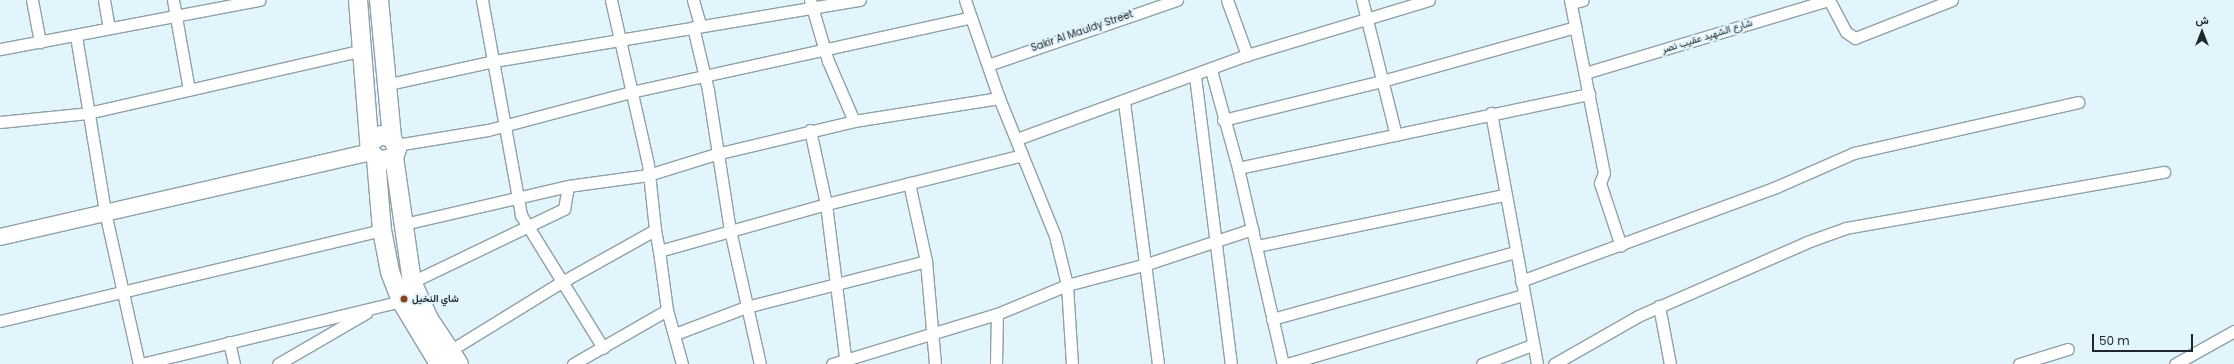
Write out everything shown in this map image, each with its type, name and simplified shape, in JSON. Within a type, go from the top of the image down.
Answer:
[{"type":"main road","points":[[358,0],[364,50],[372,151],[382,230],[390,272],[401,301],[442,360]]},
{"type":"main road","points":[[379,0],[389,84],[394,146],[412,282],[429,319],[442,360]]},
{"type":"main road","points":[[372,151],[381,135],[394,146]]},
{"type":"main road","points":[[372,151],[385,162],[394,146]]},
{"type":"street","points":[[32,0],[40,42]]},
{"type":"street","points":[[104,0],[109,28]]},
{"type":"street","points":[[173,0],[189,90]]},
{"type":"street","points":[[0,49],[76,36],[109,28],[259,0]]},
{"type":"street","points":[[482,0],[494,61],[503,126],[524,226],[603,348]]},
{"type":"street","points":[[611,0],[648,175],[667,310],[675,334],[682,364]]},
{"type":"street","points":[[693,0],[716,154],[746,307],[760,364]]},
{"type":"street","points":[[389,84],[494,61],[697,26],[811,4],[860,0]]},
{"type":"street","points":[[965,0],[999,98],[1017,139],[1055,236],[1066,285],[1072,364]]},
{"type":"street","name":"Sakir Al Mauldy Street","points":[[988,65],[1147,4],[1177,0]]},
{"type":"street","points":[[1227,0],[1247,55]]},
{"type":"street","points":[[1362,0],[1368,18],[1396,135]]},
{"type":"street","points":[[1017,139],[1124,102],[1247,55],[1429,0]]},
{"type":"street","points":[[1583,0],[1571,2],[1604,173],[1600,182],[1621,246]]},
{"type":"street","points":[[1829,0],[1846,32],[1855,38],[1952,0]]},
{"type":"street","name":"شارع الشهيد عقيب نصر","points":[[1585,73],[1829,0]]},
{"type":"street","points":[[811,4],[825,50],[854,121]]},
{"type":"street","points":[[394,146],[503,126],[631,92],[971,17]]},
{"type":"street","points":[[1223,120],[1382,81],[1576,27]]},
{"type":"street","points":[[76,36],[105,212],[122,292],[140,364],[401,301]]},
{"type":"street","points":[[0,122],[88,113],[364,50]]},
{"type":"street","points":[[1211,70],[1223,120],[1238,168],[1283,364]]},
{"type":"street","points":[[1195,76],[1218,242],[1231,364]]},
{"type":"street","points":[[1238,168],[1396,135],[1491,113],[1589,94]]},
{"type":"street","points":[[404,224],[568,186],[648,175],[716,154],[810,130],[854,121],[999,98]]},
{"type":"street","points":[[1124,102],[1147,264],[1158,364]]},
{"type":"street","points":[[1521,281],[1621,246],[1776,187],[1854,153],[2078,102]]},
{"type":"street","points":[[1491,113],[1504,195],[1532,345],[1537,364]]},
{"type":"street","points":[[810,130],[826,204],[846,362]]},
{"type":"street","points":[[0,237],[372,151]]},
{"type":"street","points":[[659,251],[826,204],[1022,155]]},
{"type":"street","points":[[1554,364],[1659,306],[1807,242],[1846,228],[2164,172]]},
{"type":"street","points":[[909,183],[926,262],[935,364]]},
{"type":"street","points":[[412,282],[524,226],[564,209],[568,186]]},
{"type":"street","points":[[1257,246],[1504,195]]},
{"type":"street","points":[[832,364],[846,362],[932,333],[997,314],[1066,285],[1147,264],[1218,242],[1252,229]]},
{"type":"street","points":[[0,321],[382,230]]},
{"type":"street","points":[[442,360],[560,283],[655,230]]},
{"type":"street","points":[[1272,319],[1515,252]]},
{"type":"street","points":[[675,334],[746,307],[926,262]]},
{"type":"street","points":[[1287,364],[1523,296]]},
{"type":"street","points":[[278,364],[377,306]]},
{"type":"street","points":[[1659,306],[1670,364]]},
{"type":"street","points":[[573,364],[667,310]]},
{"type":"street","points":[[996,364],[997,314]]},
{"type":"street","points":[[2175,364],[2234,331]]},
{"type":"street","points":[[229,342],[234,364]]},
{"type":"street","points":[[1482,364],[1532,345]]},
{"type":"street","points":[[2019,364],[2068,348]]},
{"type":"place","name":"شاي النخيل","points":[[404,299]]}]
